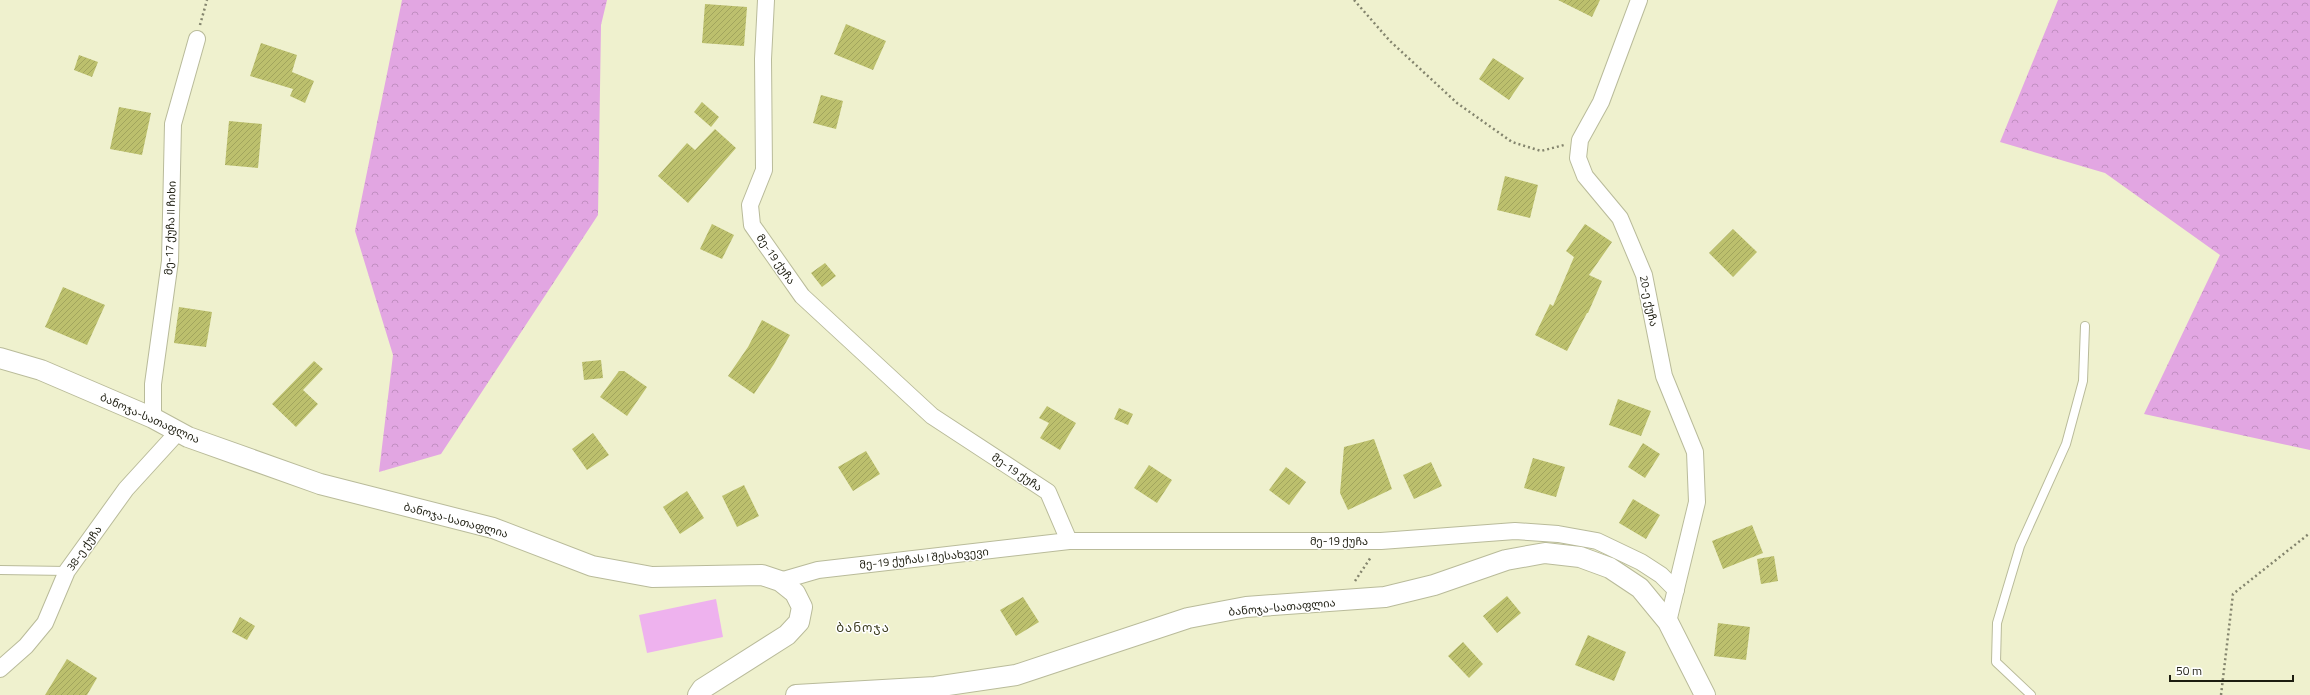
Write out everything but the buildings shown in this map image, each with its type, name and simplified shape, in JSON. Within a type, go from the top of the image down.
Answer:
[{"type":"street","name":"მე-19 ქუჩა","points":[[766,0],[763,59],[764,170],[750,205],[752,225],[802,296],[932,416],[1048,492],[1069,541],[1381,541],[1515,531],[1558,534],[1597,541],[1641,562],[1661,575],[1676,590]]},
{"type":"street","name":"20-ე ქუჩა","points":[[1639,0],[1601,102],[1580,140],[1578,158],[1586,176],[1620,218],[1644,275],[1664,376],[1695,452],[1697,502],[1668,622]]},
{"type":"street","name":"მე-17 ქუჩა II ჩიხი","points":[[153,418],[153,384],[170,261],[173,124],[197,39]]},
{"type":"street","name":"ბანოჯა-სათაფლია","points":[[0,358],[41,370],[153,418],[178,432],[320,484],[493,528],[592,566],[652,577],[762,575],[780,581],[795,593],[802,607],[799,622],[787,635],[702,689],[698,695]]},
{"type":"street","name":"38-ე ქუჩა","points":[[0,669],[26,646],[45,622],[68,571],[126,489],[178,432]]},
{"type":"street","name":"მე-19 ქუჩას I შესახვევი","points":[[780,581],[818,570],[1069,541]]},
{"type":"street","name":"ბანოჯა-სათაფლია","points":[[796,695],[935,687],[1016,675],[1188,618],[1246,607],[1341,602],[1385,597],[1434,585],[1506,560],[1545,553],[1580,557],[1610,568],[1640,588],[1668,622],[1705,695]]},
{"type":"lane","points":[[2031,695],[1996,662],[1997,623],[2020,546],[2066,444],[2083,380],[2085,326]]},
{"type":"lane","points":[[0,570],[68,571]]},
{"type":"path","points":[[197,39],[207,0]]},
{"type":"path","points":[[1354,0],[1390,41],[1457,103],[1512,142],[1541,152],[1580,140]]},
{"type":"path","points":[[2221,695],[2233,594],[2310,533]]},
{"type":"path","points":[[1341,602],[1381,541]]},
{"type":"shaded area","points":[[716,599],[723,637],[647,653],[639,615]]},
{"type":"green space","points":[[402,0],[607,0],[601,25],[598,215],[441,454],[379,472],[393,355],[355,231]]},
{"type":"green space","points":[[2058,0],[2310,0],[2310,450],[2144,414],[2220,255],[2105,173],[2000,142]]},
{"type":"district","name":"ბანოჯა","points":[[863,627]]}]
